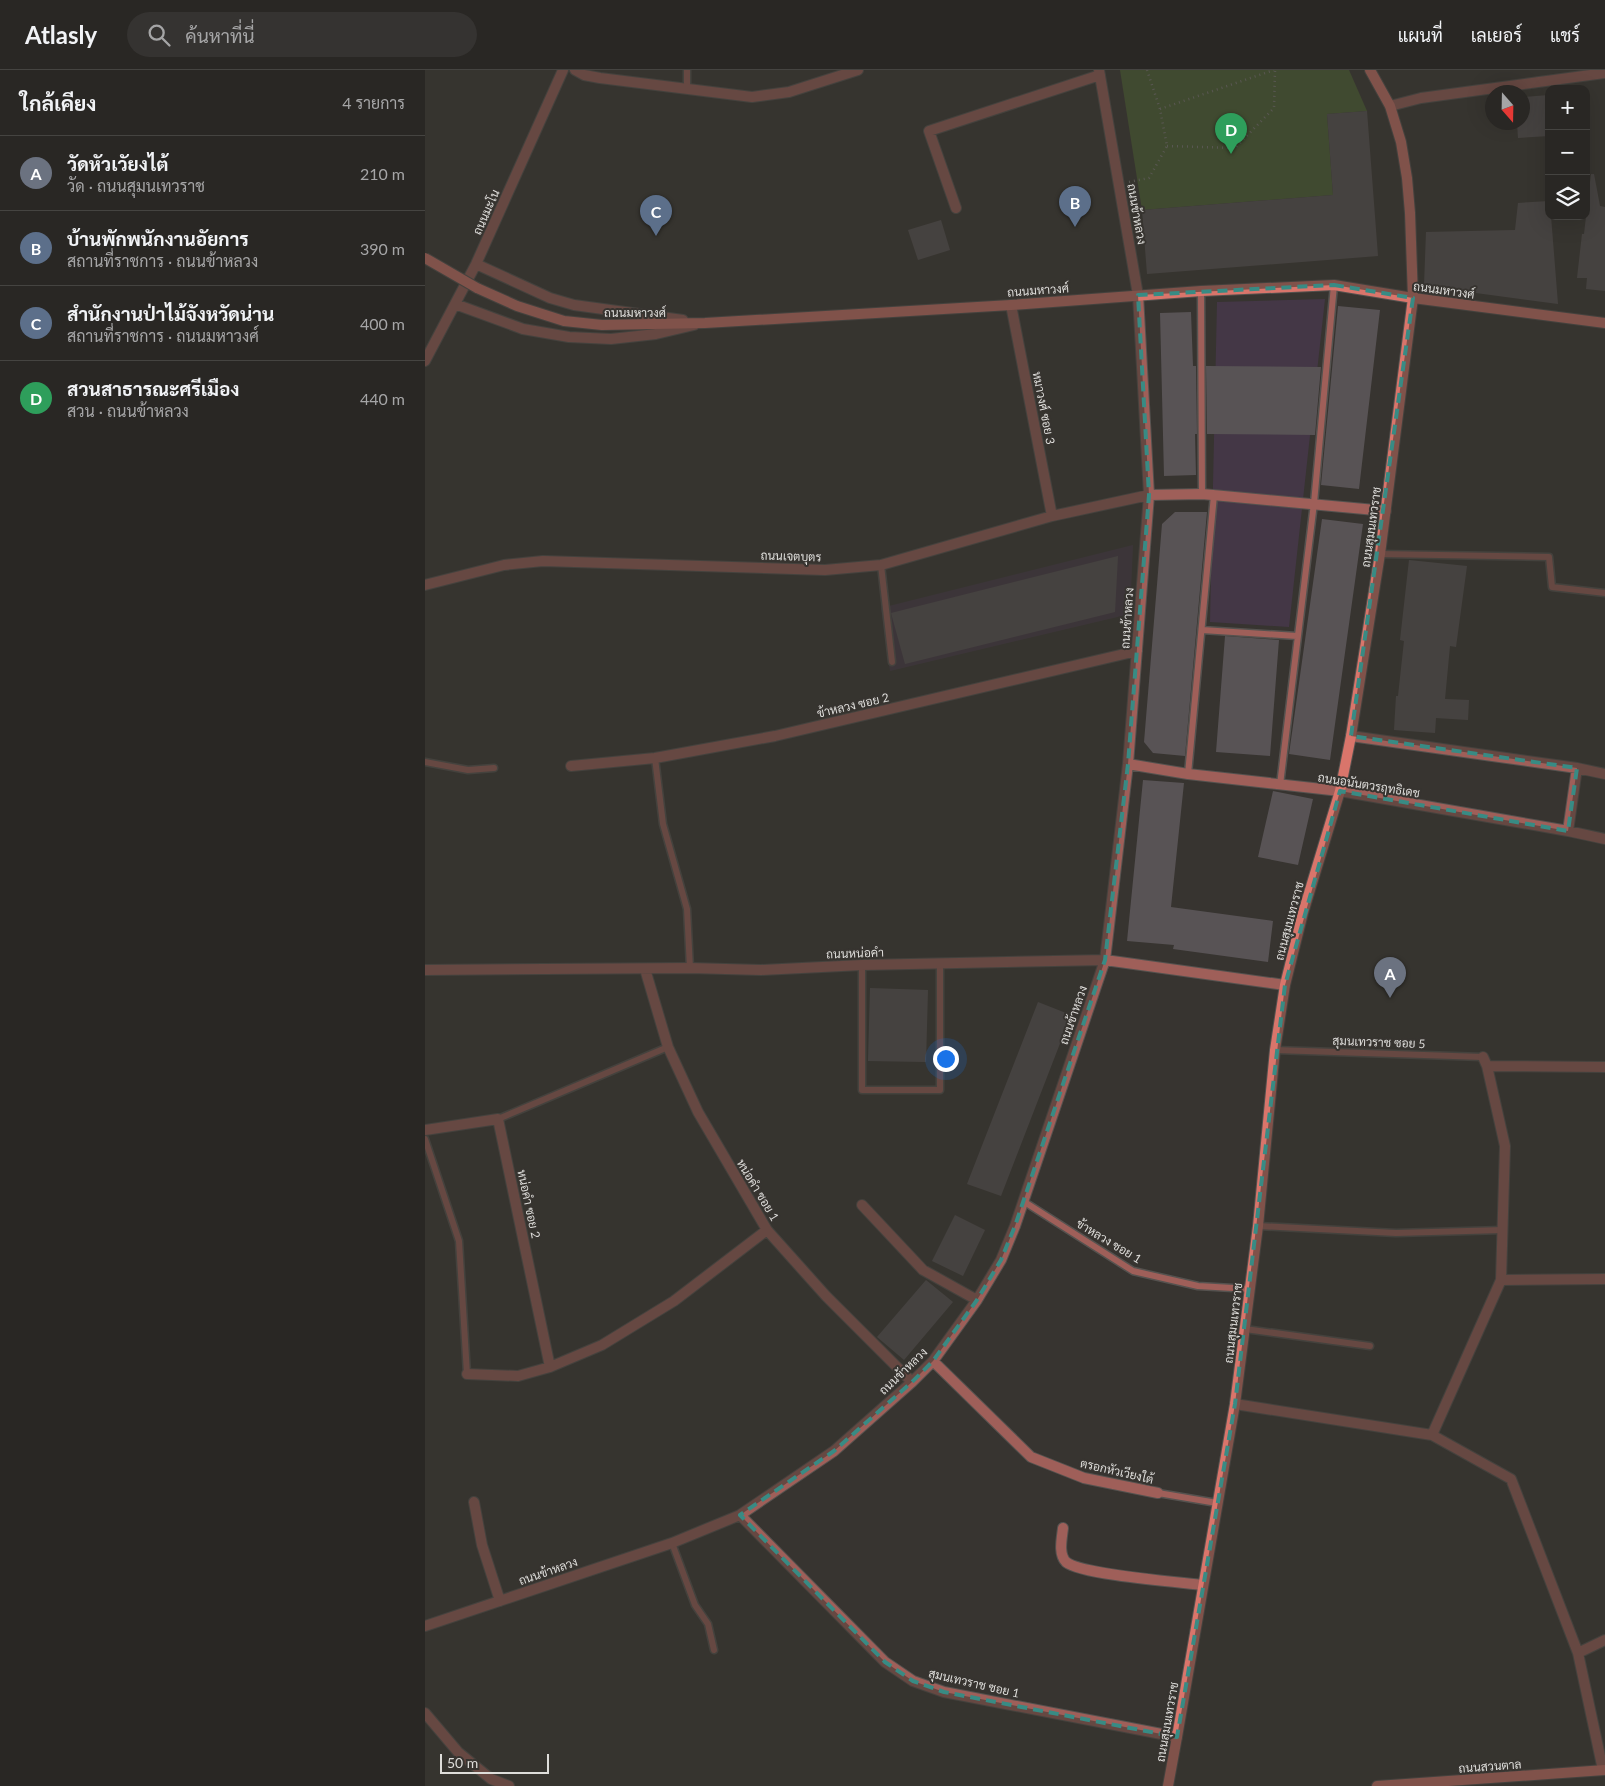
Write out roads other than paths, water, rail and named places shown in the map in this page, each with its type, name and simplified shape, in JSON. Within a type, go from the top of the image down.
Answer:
[{"type":"street","name":"ถนนมะโน","points":[[425,361],[477,264],[563,70]]},
{"type":"street","points":[[575,70],[584,75],[600,78],[752,97],[789,92],[858,70]]},
{"type":"street","name":"ถนนสุมนเทวราช","points":[[1167,1786],[1235,1404],[1258,1226],[1275,1050],[1285,985],[1303,913],[1340,792],[1351,736],[1380,554],[1413,298],[1407,178],[1401,142],[1390,106],[1370,70]]},
{"type":"street","points":[[956,208],[929,131],[1100,73]]},
{"type":"street","name":"ถนนข้าหลวง","points":[[425,1626],[672,1543],[740,1515],[834,1451],[912,1382],[933,1361],[977,1300],[1001,1260],[1105,960],[1128,764],[1149,495],[1138,295],[1100,73]]},
{"type":"street","points":[[1390,106],[1421,98],[1605,73]]},
{"type":"street","name":"ถนนมหาวงศ์","points":[[425,258],[477,288],[517,306],[564,321],[602,325],[705,323],[1011,305],[1201,291],[1334,285],[1413,298],[1605,323]]},
{"type":"street","points":[[477,264],[550,298],[574,305],[705,323]]},
{"type":"street","points":[[455,304],[523,329],[569,337],[611,339],[656,334],[705,323]]},
{"type":"street","name":"หมาวงศ์ ซอย 3","points":[[1011,305],[1052,516]]},
{"type":"street","name":"ถนนเจตบุตร","points":[[425,585],[504,565],[543,561],[825,570],[881,565],[1052,516],[1149,495],[1202,494],[1386,511]]},
{"type":"street","name":"ข้าหลวง ซอย 2","points":[[571,766],[655,758],[775,736],[1137,651]]},
{"type":"street","points":[[1351,736],[1577,768],[1605,774]]},
{"type":"street","name":"ถนนอนันตวรฤทธิเดช","points":[[1128,764],[1189,774],[1340,792],[1605,839]]},
{"type":"street","points":[[1568,831],[1577,768]]},
{"type":"street","name":"ถนนหน่อคำ","points":[[425,970],[690,968],[761,970],[862,965],[1105,960],[1285,985]]},
{"type":"street","name":"หน่อคำ ซอย 1","points":[[645,969],[668,1047],[697,1112],[767,1230],[826,1296],[912,1382]]},
{"type":"street","points":[[1432,1435],[1501,1280],[1505,1146],[1485,1062],[1605,1067]]},
{"type":"street","points":[[425,1130],[498,1119]]},
{"type":"street","name":"หน่อคำ ซอย 2","points":[[498,1119],[549,1367]]},
{"type":"street","points":[[862,1205],[923,1270],[977,1300]]},
{"type":"street","points":[[467,1374],[517,1376],[549,1367],[602,1344],[674,1301],[767,1230]]},
{"type":"street","points":[[1501,1280],[1605,1279]]},
{"type":"street","name":"ตรอกหัวเวียงใต้","points":[[933,1361],[1031,1457],[1083,1478],[1158,1493]]},
{"type":"street","points":[[1235,1404],[1432,1435],[1511,1479],[1578,1653],[1604,1770]]},
{"type":"street","points":[[474,1502],[482,1545],[500,1601]]},
{"type":"street","name":"สุมนเทวราช ซอย 1","points":[[740,1515],[885,1662],[913,1681],[944,1692],[1177,1737]]},
{"type":"street","points":[[1063,1528],[1062,1555],[1065,1561],[1074,1566],[1095,1572],[1203,1585]]},
{"type":"street","points":[[1578,1653],[1605,1640]]},
{"type":"street","points":[[425,1712],[458,1752],[488,1783],[509,1786]]},
{"type":"street","name":"ถนนสวนตาล","points":[[1377,1786],[1604,1770]]},
{"type":"lane","points":[[687,70],[687,89]]},
{"type":"lane","points":[[1280,785],[1314,503],[1334,285]]},
{"type":"lane","points":[[1201,291],[1202,494]]},
{"type":"lane","points":[[1189,774],[1214,495]]},
{"type":"lane","points":[[1380,554],[1549,558],[1552,587],[1605,593]]},
{"type":"lane","points":[[881,565],[892,662]]},
{"type":"lane","points":[[1202,630],[1297,636]]},
{"type":"lane","points":[[655,758],[663,824],[687,909],[690,968]]},
{"type":"lane","points":[[425,762],[467,770],[494,768]]},
{"type":"lane","points":[[862,965],[862,1090],[940,1090],[940,964]]},
{"type":"lane","points":[[498,1119],[668,1047]]},
{"type":"lane","name":"สุมนเทวราช ซอย 5","points":[[1275,1050],[1485,1062]]},
{"type":"lane","points":[[425,1139],[459,1241],[467,1374]]},
{"type":"lane","name":"ข้าหลวง ซอย 1","points":[[1023,1201],[1133,1271],[1198,1286],[1250,1289]]},
{"type":"lane","points":[[1258,1226],[1396,1233],[1503,1230]]},
{"type":"lane","points":[[1245,1330],[1370,1346]]},
{"type":"lane","name":"ตรอกหัวเวียงใต้","points":[[1158,1493],[1217,1503]]},
{"type":"lane","points":[[672,1543],[695,1605],[708,1624],[714,1650]]},
{"type":"place","name":"สวนสาธารณะศรีเมือง","points":[[1231,154]]},
{"type":"place","name":"บ้านพักพนักงานอัยการ","points":[[1075,227]]},
{"type":"place","name":"สำนักงานป่าไม้จังหวัดน่าน","points":[[656,236]]},
{"type":"place","name":"วัดหัวเวัยงไต้","points":[[1390,998]]}]
